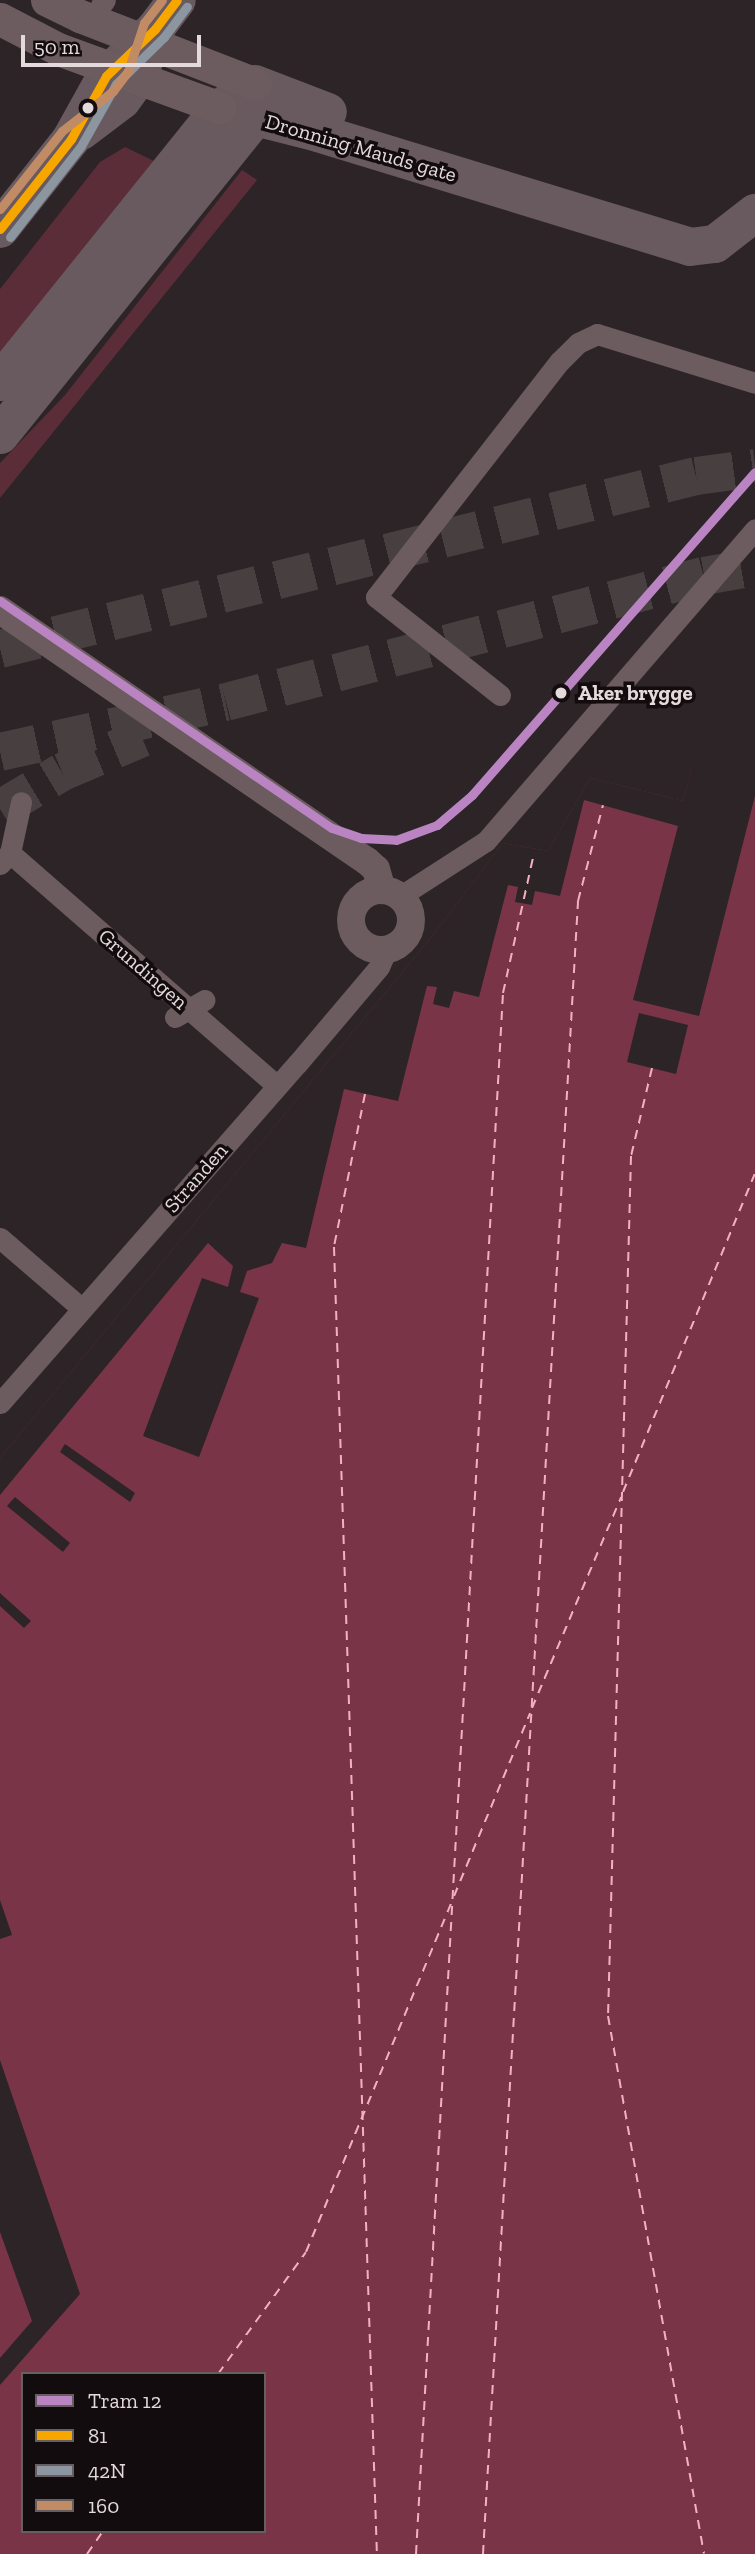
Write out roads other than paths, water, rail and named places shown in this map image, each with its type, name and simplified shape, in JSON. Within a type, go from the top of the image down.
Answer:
[{"type":"highway","points":[[0,229],[71,139],[122,100],[139,77],[166,14]]},
{"type":"highway","name":"Dronning Mauds gate","points":[[243,103],[297,102],[692,227],[741,224]]},
{"type":"highway","points":[[0,435],[37,363],[243,103]]},
{"type":"highway","points":[[0,382],[37,363]]},
{"type":"street","name":"Dronning Mauds gate","points":[[47,0],[95,7],[243,103]]},
{"type":"street","name":"Dronning Mauds gate","points":[[0,19],[58,49],[243,103]]},
{"type":"street","points":[[500,695],[376,597],[560,362],[578,343],[597,334],[755,383]]},
{"type":"street","points":[[0,610],[367,861],[376,869],[391,893],[410,912],[409,931],[387,949],[367,947],[351,922],[356,903],[391,893],[486,841],[755,529]]},
{"type":"street","points":[[5,859],[21,802]]},
{"type":"street","name":"Grundingen","points":[[5,859],[190,1009],[277,1086]]},
{"type":"street","name":"Stranden","points":[[0,1403],[379,967],[387,949]]},
{"type":"street","points":[[0,1238],[81,1308]]},
{"type":"tunnel","points":[[0,649],[696,476],[755,468]]},
{"type":"tunnel","points":[[0,752],[226,702],[704,576],[755,567]]},
{"type":"tunnel","points":[[0,809],[62,772],[142,738]]},
{"type":"tram line","name":"12","points":[[0,601],[332,828],[361,838],[396,840],[437,825],[472,795],[755,472]]},
{"type":"place","name":"Aker brygge","points":[[561,693]]}]
